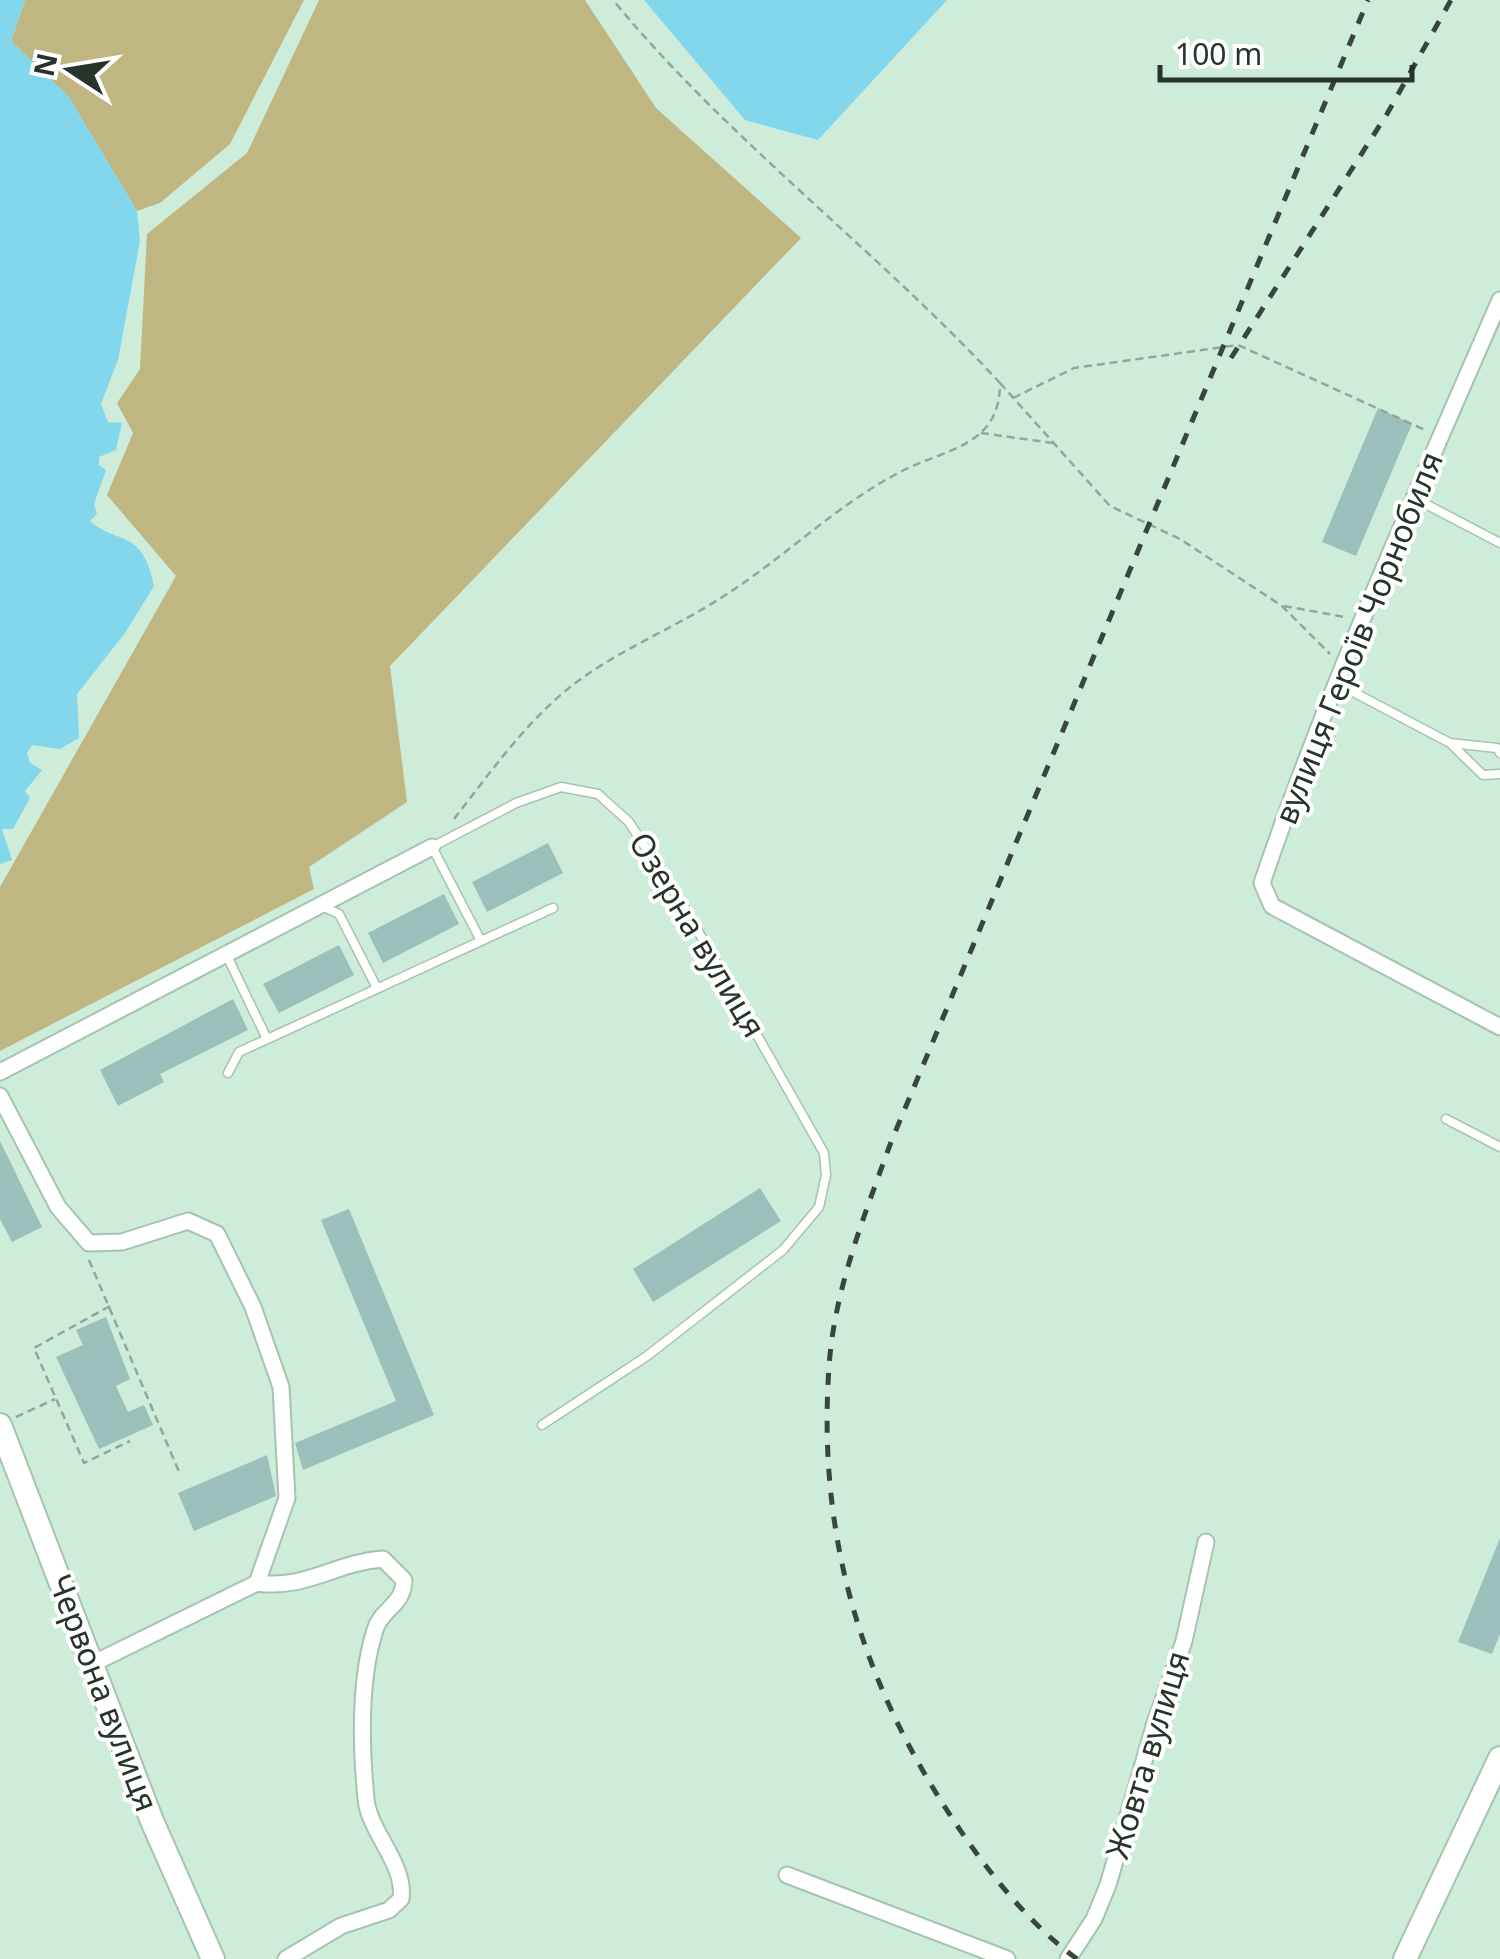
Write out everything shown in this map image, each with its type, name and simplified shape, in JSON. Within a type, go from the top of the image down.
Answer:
[{"type":"main road","name":"Червона вулиця","points":[[6,1422],[152,1821],[213,1959]]},
{"type":"main road","points":[[1405,1959],[1500,1758]]},
{"type":"street","name":"вулиця Героїв Чорнобиля","points":[[1499,306],[1342,677],[1308,745],[1262,883],[1272,906],[1500,1028]]},
{"type":"street","name":"Озерна вулиця","points":[[0,1072],[432,847]]},
{"type":"street","points":[[0,1096],[58,1207],[89,1244],[112,1244],[188,1221],[217,1234],[253,1307],[281,1387],[287,1498],[257,1584]]},
{"type":"street","name":"Жовта вулиця","points":[[1068,1959],[1094,1919],[1108,1885],[1154,1723],[1184,1641],[1206,1542]]},
{"type":"street","points":[[92,1664],[257,1584],[286,1587],[362,1560],[384,1559],[404,1580],[398,1602],[375,1628],[366,1680],[365,1761],[366,1804],[396,1872],[401,1899],[389,1910],[341,1926],[286,1959]]},
{"type":"street","points":[[787,1875],[1007,1959]]},
{"type":"lane","points":[[1416,499],[1500,543]]},
{"type":"lane","points":[[1342,677],[1450,743],[1483,775],[1500,774]]},
{"type":"lane","points":[[1450,743],[1496,748],[1500,753]]},
{"type":"lane","name":"Озерна вулиця","points":[[432,847],[516,803],[562,787],[598,794],[629,822],[686,910],[824,1153],[826,1175],[819,1207],[782,1250],[646,1356],[542,1426]]},
{"type":"lane","points":[[432,847],[481,941]]},
{"type":"lane","points":[[320,905],[339,914],[378,988]]},
{"type":"lane","points":[[228,1073],[238,1052],[553,908]]},
{"type":"lane","points":[[226,954],[267,1039]]},
{"type":"lane","points":[[1446,1118],[1500,1147]]},
{"type":"path","points":[[613,0],[668,68],[945,324],[1110,506],[1180,539],[1282,606],[1342,677]]},
{"type":"path","points":[[1013,398],[1074,368],[1238,345],[1441,438]]},
{"type":"path","points":[[454,819],[544,710],[586,675],[729,593],[899,472],[981,433],[1000,407],[1000,382]]},
{"type":"path","points":[[981,433],[1054,443]]},
{"type":"path","points":[[1282,606],[1365,621]]},
{"type":"path","points":[[79,1236],[180,1474]]},
{"type":"path","points":[[110,1306],[34,1348],[84,1464],[130,1441]]},
{"type":"path","points":[[6,1422],[56,1399]]},
{"type":"shaded area","points":[[25,0],[304,0],[230,144],[160,203],[137,211],[68,96],[11,41]]},
{"type":"shaded area","points":[[319,0],[585,0],[656,108],[801,238],[390,666],[407,802],[309,867],[314,889],[0,1051],[0,887],[176,576],[107,495],[133,433],[117,403],[140,369],[147,234],[247,153]]},
{"type":"water","points":[[0,0],[25,0],[11,41],[68,96],[137,211],[140,241],[118,360],[101,404],[108,422],[122,423],[116,450],[99,457],[99,465],[106,470],[94,504],[97,514],[90,521],[136,546],[154,586],[125,633],[77,694],[79,738],[60,749],[32,745],[27,753],[30,763],[42,770],[25,791],[30,798],[13,829],[2,829],[12,860],[0,864]]},
{"type":"water","points":[[644,0],[947,0],[818,140],[745,120]]},
{"type":"building","points":[[1378,408],[1412,424],[1356,556],[1322,542]]},
{"type":"building","points":[[548,843],[563,873],[487,912],[472,882]]},
{"type":"building","points":[[444,894],[459,924],[383,963],[368,933]]},
{"type":"building","points":[[339,945],[354,975],[279,1013],[263,984]]},
{"type":"building","points":[[233,999],[248,1030],[160,1074],[164,1082],[118,1106],[100,1070]]},
{"type":"building","points":[[0,1141],[42,1227],[12,1242],[0,1219]]},
{"type":"building","points":[[760,1188],[781,1221],[653,1302],[633,1269]]},
{"type":"building","points":[[349,1209],[434,1415],[303,1470],[295,1443],[396,1401],[321,1220]]},
{"type":"building","points":[[106,1317],[130,1379],[116,1386],[128,1412],[144,1405],[153,1425],[99,1449],[56,1357],[83,1345],[76,1330]]},
{"type":"building","points":[[267,1455],[276,1496],[194,1531],[178,1493]]},
{"type":"building","points":[[1500,1538],[1500,1634],[1492,1654],[1458,1642]]},
{"type":"railway","points":[[1077,1959],[1026,1914],[956,1824],[923,1771],[871,1663],[839,1549],[831,1490],[827,1430],[832,1338],[852,1253],[891,1142],[1368,0]]},
{"type":"railway","points":[[1231,358],[1387,114],[1451,0]]}]
